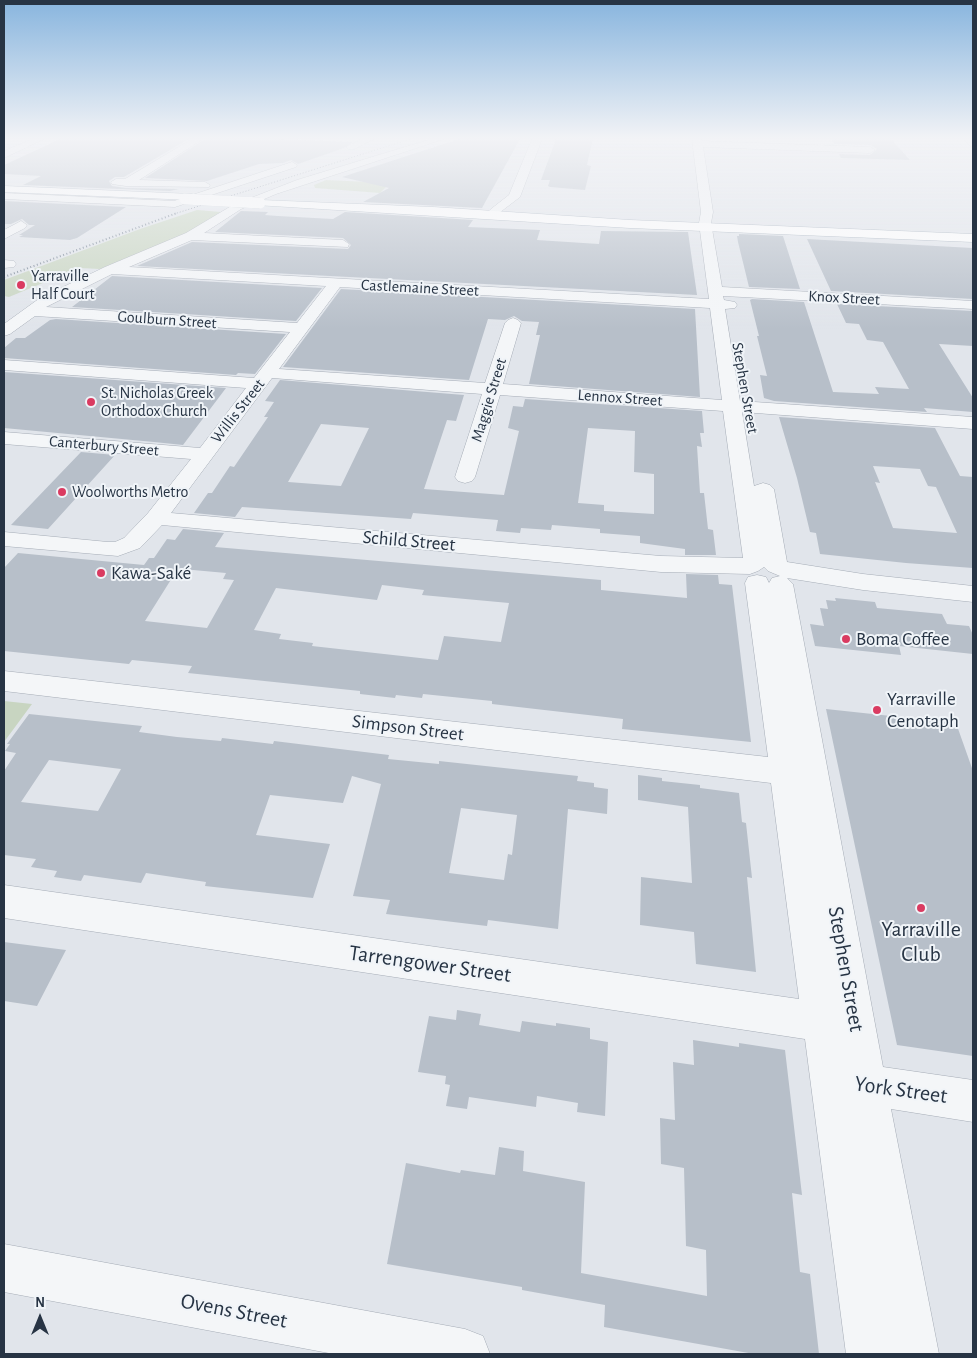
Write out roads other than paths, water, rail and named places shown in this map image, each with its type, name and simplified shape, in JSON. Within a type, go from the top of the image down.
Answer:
[{"type":"main road","points":[[313,202],[499,211],[659,224],[710,222],[973,238]]},
{"type":"main road","points":[[499,211],[515,205],[659,224]]},
{"type":"street","points":[[145,202],[170,204],[183,202]]},
{"type":"street","points":[[4,331],[45,301],[110,270],[190,236],[230,210],[254,202]]},
{"type":"street","name":"Stephen Street","points":[[707,202],[848,1082],[871,1354]]},
{"type":"street","points":[[4,235],[19,226]]},
{"type":"street","points":[[190,236],[344,244]]},
{"type":"street","name":"Castlemaine Street","points":[[110,270],[336,283],[723,298]]},
{"type":"street","name":"Willis Street","points":[[4,539],[108,549],[125,546],[139,537],[156,518],[336,283]]},
{"type":"street","name":"Knox Street","points":[[723,298],[973,305]]},
{"type":"street","name":"Goulburn Street","points":[[31,311],[302,328]]},
{"type":"street","name":"Maggie Street","points":[[465,477],[513,323]]},
{"type":"street","points":[[4,379],[12,366]]},
{"type":"street","name":"Lennox Street","points":[[12,366],[492,390],[973,423]]},
{"type":"street","name":"Stephen Street","points":[[740,407],[751,425]]},
{"type":"street","name":"Canterbury Street","points":[[4,438],[204,454]]},
{"type":"street","name":"Stephen Street","points":[[760,473],[767,574]]},
{"type":"street","name":"Schild Street","points":[[156,518],[863,582],[973,594]]},
{"type":"street","name":"Simpson Street","points":[[4,681],[800,774]]},
{"type":"street","name":"Tarrengower Street","points":[[4,902],[839,1024]]},
{"type":"street","name":"Stephen Street","points":[[848,1082],[914,1354]]},
{"type":"street","name":"York Street","points":[[848,1082],[973,1101]]},
{"type":"street","name":"Ovens Street","points":[[4,1268],[465,1354]]},
{"type":"railway","points":[[176,213],[211,202]]},
{"type":"railway","points":[[4,277],[176,213]]},
{"type":"place","name":"Yarraville Half Court","points":[[21,285]]},
{"type":"place","name":"St. Nicholas Greek Orthodox Church","points":[[91,402]]},
{"type":"place","name":"Woolworths Metro","points":[[62,492]]},
{"type":"place","name":"Kawa-Saké","points":[[101,573]]},
{"type":"place","name":"Boma Coffee","points":[[846,639]]},
{"type":"place","name":"Yarraville Cenotaph","points":[[877,710]]},
{"type":"place","name":"Yarraville Club","points":[[921,908]]}]
